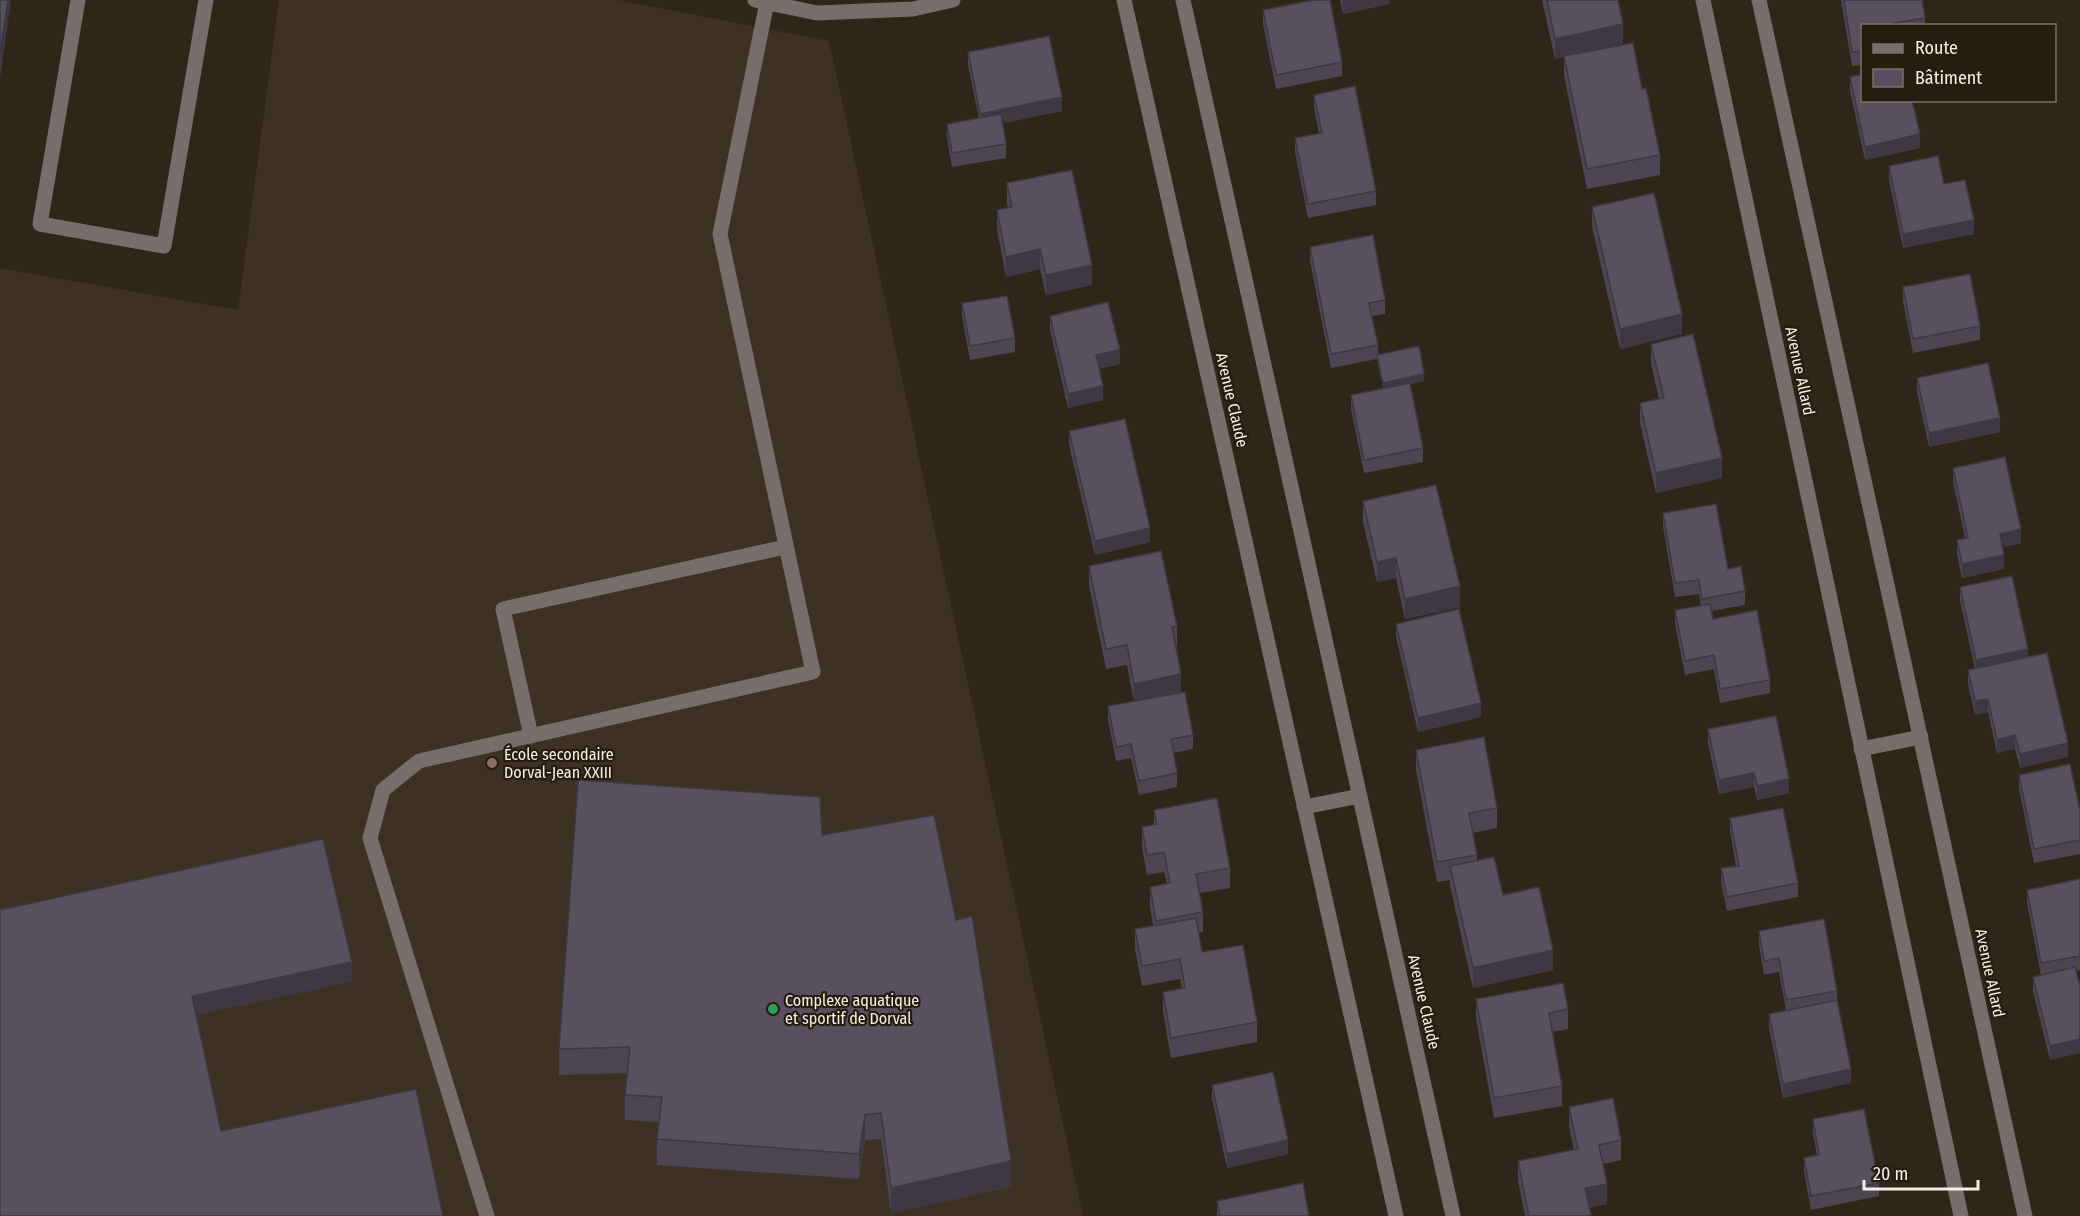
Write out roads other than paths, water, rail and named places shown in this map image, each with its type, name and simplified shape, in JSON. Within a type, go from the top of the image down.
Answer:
[{"type":"street","points":[[78,0],[40,224],[164,246],[206,0]]},
{"type":"street","points":[[487,1216],[370,837],[383,790],[419,761],[813,672],[720,234],[761,1],[817,13],[913,9],[953,0]]},
{"type":"street","name":"Avenue Claude","points":[[1124,0],[1396,1216]]},
{"type":"street","name":"Avenue Claude","points":[[1183,0],[1453,1216]]},
{"type":"street","name":"Avenue Allard","points":[[1703,0],[1961,1216]]},
{"type":"street","name":"Avenue Allard","points":[[1759,0],[2025,1216]]},
{"type":"street","points":[[531,736],[502,609],[785,548]]},
{"type":"street","points":[[1861,749],[1921,737]]},
{"type":"street","points":[[1304,807],[1360,796]]},
{"type":"place","name":"École secondaire Dorval-Jean XXIII","points":[[492,763]]},
{"type":"place","name":"Complexe aquatique et sportif de Dorval","points":[[773,1009]]}]
